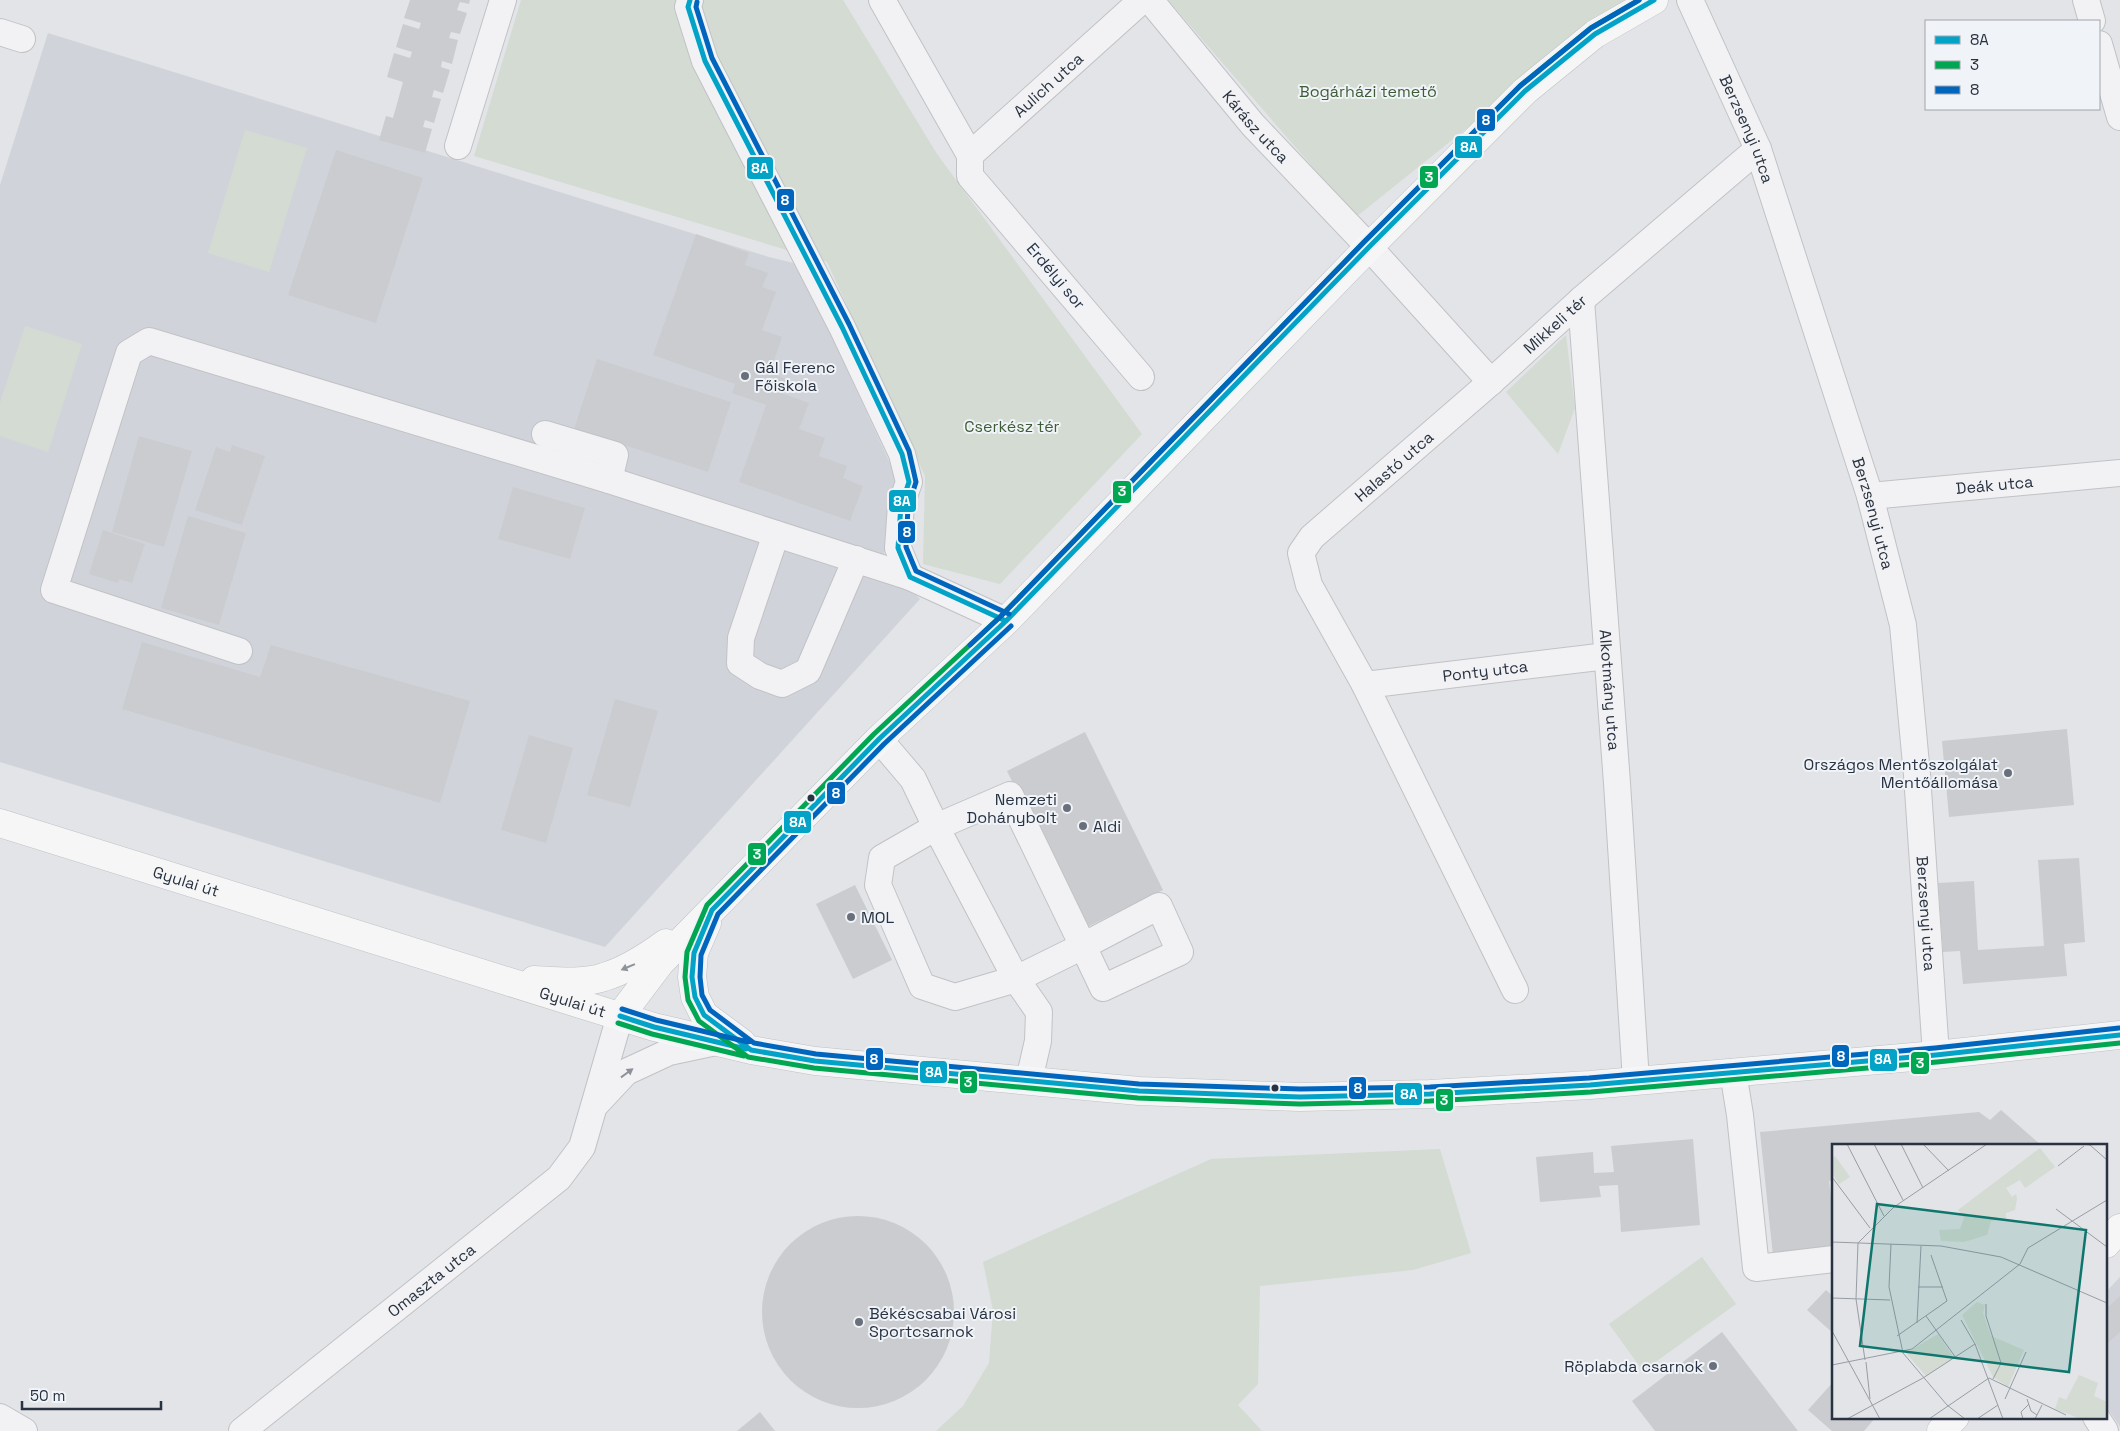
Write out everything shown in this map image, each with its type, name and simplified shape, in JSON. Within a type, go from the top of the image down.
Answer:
[{"type":"main road","points":[[620,1016],[660,963],[879,739],[1006,621],[1369,247],[1525,91],[1595,34],[1654,0]]},
{"type":"main road","name":"Gyulai út","points":[[0,823],[654,1027],[751,1050],[815,1061],[1139,1090],[1300,1097],[1430,1094],[1636,1081],[1936,1055],[2120,1034]]},
{"type":"main road","points":[[495,978],[564,981],[603,978],[640,962],[712,910]]},
{"type":"main road","points":[[712,910],[694,953],[692,977],[695,997],[704,1015],[751,1050]]},
{"type":"main road","points":[[2108,1242],[2120,1228]]},
{"type":"main road","points":[[1941,1431],[1953,1418]]},
{"type":"street","points":[[458,146],[503,0]]},
{"type":"street","points":[[690,0],[688,7],[705,61],[842,326],[902,454],[909,482],[901,505],[898,548],[910,577]]},
{"type":"street","name":"Erdélyi sor","points":[[882,0],[970,165],[1141,377]]},
{"type":"street","name":"Aulich utca","points":[[970,165],[1142,0]]},
{"type":"street","name":"Kárász utca","points":[[1150,0],[1253,126],[1369,247]]},
{"type":"street","name":"Berzsenyi utca","points":[[1690,0],[1758,149],[1870,496],[1903,625],[1917,775],[1936,1055]]},
{"type":"street","points":[[2086,0],[2092,20]]},
{"type":"street","points":[[2100,47],[2120,117]]},
{"type":"street","name":"Mikkeli tér","points":[[1491,382],[1581,300],[1758,149]]},
{"type":"street","points":[[1369,247],[1491,382]]},
{"type":"street","name":"Alkotmány utca","points":[[1581,300],[1617,783],[1636,1081]]},
{"type":"street","points":[[239,651],[54,590],[129,353],[149,341],[609,480],[856,559],[910,577],[1006,621]]},
{"type":"street","name":"Halastó utca","points":[[1365,685],[1309,584],[1301,553],[1312,537],[1491,382]]},
{"type":"street","points":[[545,434],[615,455],[609,480]]},
{"type":"street","name":"Deák utca","points":[[1870,496],[2120,473]]},
{"type":"street","points":[[776,534],[742,638],[740,663],[760,676],[782,684],[808,671],[856,559]]},
{"type":"street","name":"Ponty utca","points":[[1365,685],[1607,656]]},
{"type":"street","points":[[1365,685],[1515,990]]},
{"type":"street","points":[[879,739],[913,779],[936,827],[1016,979],[1040,1012],[1038,1041],[1030,1080]]},
{"type":"street","points":[[1010,795],[1083,946],[1016,979],[955,997],[922,986],[878,885],[882,858],[936,827],[1010,795]]},
{"type":"street","name":"Omaszta utca","points":[[242,1431],[559,1178],[582,1146],[620,1016]]},
{"type":"street","name":"Omaszta utca","points":[[593,1107],[626,1072],[669,1052],[716,1042]]},
{"type":"street","points":[[1733,1072],[1740,1116],[1756,1268],[1832,1259]]},
{"type":"street","points":[[0,1417],[24,1431]]},
{"type":"street","points":[[2097,1418],[2105,1431]]},
{"type":"shaded area","points":[[48,33],[769,257],[798,264],[896,476],[886,547],[876,579],[912,591],[920,599],[605,947],[0,762],[0,185]]},
{"type":"shaded area","points":[[2120,1277],[2120,1427],[2108,1409],[2108,1290]]},
{"type":"green space","name":"Cserkész tér","points":[[521,0],[843,0],[937,154],[1142,434],[1000,584],[923,564],[925,476],[827,262],[474,156]]},
{"type":"green space","name":"Bogárházi temető","points":[[1168,0],[1627,0],[1356,217]]},
{"type":"green space","points":[[245,130],[307,148],[269,272],[208,253]]},
{"type":"green space","points":[[25,326],[82,344],[48,452],[0,436],[0,403]]},
{"type":"green space","points":[[1566,335],[1575,408],[1558,454],[1506,392]]},
{"type":"green space","points":[[1440,1149],[1471,1253],[1413,1270],[1260,1286],[1258,1384],[1238,1405],[1262,1431],[936,1431],[963,1406],[989,1363],[993,1310],[983,1262],[1211,1159]]},
{"type":"green space","points":[[1702,1257],[1736,1304],[1643,1371],[1609,1324]]},
{"type":"building","points":[[410,0],[470,0],[469,4],[460,2],[457,10],[467,13],[460,34],[451,32],[449,38],[458,40],[452,64],[442,61],[441,67],[450,70],[443,93],[434,90],[432,97],[441,99],[434,123],[425,120],[423,127],[432,129],[425,153],[379,140],[386,116],[393,118],[403,82],[387,77],[394,53],[410,58],[412,52],[396,47],[403,24],[419,29],[421,23],[404,18]]},
{"type":"building","points":[[336,150],[423,178],[376,323],[288,295]]},
{"type":"building","name":"Gál Ferenc Főiskola","points":[[696,234],[749,253],[745,265],[768,273],[762,287],[776,292],[762,330],[782,337],[770,373],[786,379],[781,393],[809,403],[799,429],[825,438],[819,456],[847,466],[843,478],[863,486],[850,521],[739,482],[766,405],[732,393],[735,384],[653,355]]},
{"type":"building","points":[[597,359],[731,402],[708,472],[574,429]]},
{"type":"building","points":[[139,436],[192,451],[164,547],[112,532]]},
{"type":"building","points":[[232,445],[265,456],[242,525],[195,510],[216,447],[230,452]]},
{"type":"building","points":[[513,487],[585,508],[570,559],[498,539]]},
{"type":"building","points":[[188,516],[246,533],[219,625],[161,608]]},
{"type":"building","points":[[103,530],[145,544],[132,583],[119,579],[118,583],[89,574]]},
{"type":"building","points":[[142,642],[260,677],[271,645],[470,701],[440,803],[122,709]]},
{"type":"building","points":[[615,699],[658,711],[630,807],[587,795]]},
{"type":"building","name":"Országos Mentőszolgálat Mentőállomása","points":[[2067,729],[2074,805],[1949,817],[1942,741]]},
{"type":"building","points":[[1085,732],[1163,890],[1085,928],[1007,771]]},
{"type":"building","points":[[529,735],[573,748],[546,843],[501,830]]},
{"type":"building","points":[[2079,858],[2085,942],[2064,944],[2067,976],[1963,984],[1960,951],[1943,952],[1938,883],[1974,881],[1978,950],[2044,946],[2038,860]]},
{"type":"building","points":[[855,885],[892,960],[853,979],[816,904]]},
{"type":"building","points":[[2001,1110],[2040,1144],[1832,1144],[1832,1180],[1829,1181],[1832,1207],[1832,1248],[1773,1256],[1760,1132],[1979,1112],[1990,1120]]},
{"type":"building","points":[[1693,1139],[1700,1225],[1621,1232],[1618,1185],[1599,1186],[1601,1197],[1540,1202],[1536,1157],[1593,1152],[1594,1173],[1614,1172],[1611,1146]]},
{"type":"building","name":"Békéscsabai Városi Sportcsarnok","points":[[858,1216],[877,1218],[895,1224],[926,1244],[946,1275],[952,1293],[954,1312],[952,1331],[946,1349],[926,1380],[895,1400],[877,1406],[858,1408],[839,1406],[821,1400],[790,1380],[770,1349],[764,1331],[762,1312],[764,1293],[770,1275],[790,1244],[821,1224],[839,1218]]},
{"type":"building","points":[[1826,1290],[1832,1295],[1832,1332],[1807,1310]]},
{"type":"building","points":[[2120,1296],[2120,1332],[2108,1343],[2108,1307]]},
{"type":"building","name":"Röplabda csarnok","points":[[1722,1332],[1798,1431],[1655,1431],[1632,1401]]},
{"type":"building","points":[[1832,1383],[1832,1418],[1875,1418],[1864,1431],[1832,1431],[1808,1410]]},
{"type":"building","points":[[760,1412],[775,1431],[737,1431]]},
{"type":"transit line","name":"8A","points":[[690,0],[688,7],[705,61],[842,327],[902,454],[909,482],[901,505],[898,548],[910,577],[1006,621]]},
{"type":"transit line","name":"3","points":[[1639,0],[1591,28],[1520,86],[1364,242],[1001,616],[874,734],[707,905],[687,952],[685,977],[688,1000],[699,1021],[748,1057],[814,1068],[1138,1098],[1300,1104],[1430,1101],[1591,1092],[1937,1062],[2120,1043]]},
{"type":"transit line","name":"8","points":[[970,645],[1001,616],[1364,242],[1520,86],[1591,28],[1639,0]]},
{"type":"transit line","name":"8A","points":[[1654,0],[1595,34],[1525,91],[1369,247],[1006,621],[879,739],[712,910],[694,953],[692,977],[695,997],[704,1015],[751,1050],[815,1061],[1139,1091],[1300,1097],[1430,1094],[1590,1085],[1936,1055],[2120,1035]]},
{"type":"transit line","name":"8","points":[[697,2],[696,7],[712,58],[849,324],[909,451],[916,482],[908,507],[906,547],[916,571],[1009,614]]},
{"type":"transit line","name":"8","points":[[1011,626],[884,744],[718,914],[701,955],[700,977],[702,995],[710,1010],[754,1043],[816,1054],[1139,1084],[1300,1089],[1430,1087],[1589,1078],[1935,1048],[2119,1028]]},
{"type":"transit line","name":"8","points":[[622,1009],[656,1020],[748,1042]]},
{"type":"transit line","name":"8A","points":[[620,1016],[654,1027],[746,1049]]},
{"type":"transit line","name":"3","points":[[618,1023],[652,1034],[744,1056]]},
{"type":"place","name":"Gál Ferenc Főiskola","points":[[745,376]]},
{"type":"place","name":"Országos Mentőszolgálat Mentőállomása","points":[[2008,773]]},
{"type":"place","name":"Nemzeti Dohánybolt","points":[[1067,808]]},
{"type":"place","name":"Aldi","points":[[1083,826]]},
{"type":"place","name":"MOL","points":[[851,917]]},
{"type":"place","name":"Békéscsabai Városi Sportcsarnok","points":[[859,1322]]},
{"type":"place","name":"Röplabda csarnok","points":[[1713,1366]]}]
